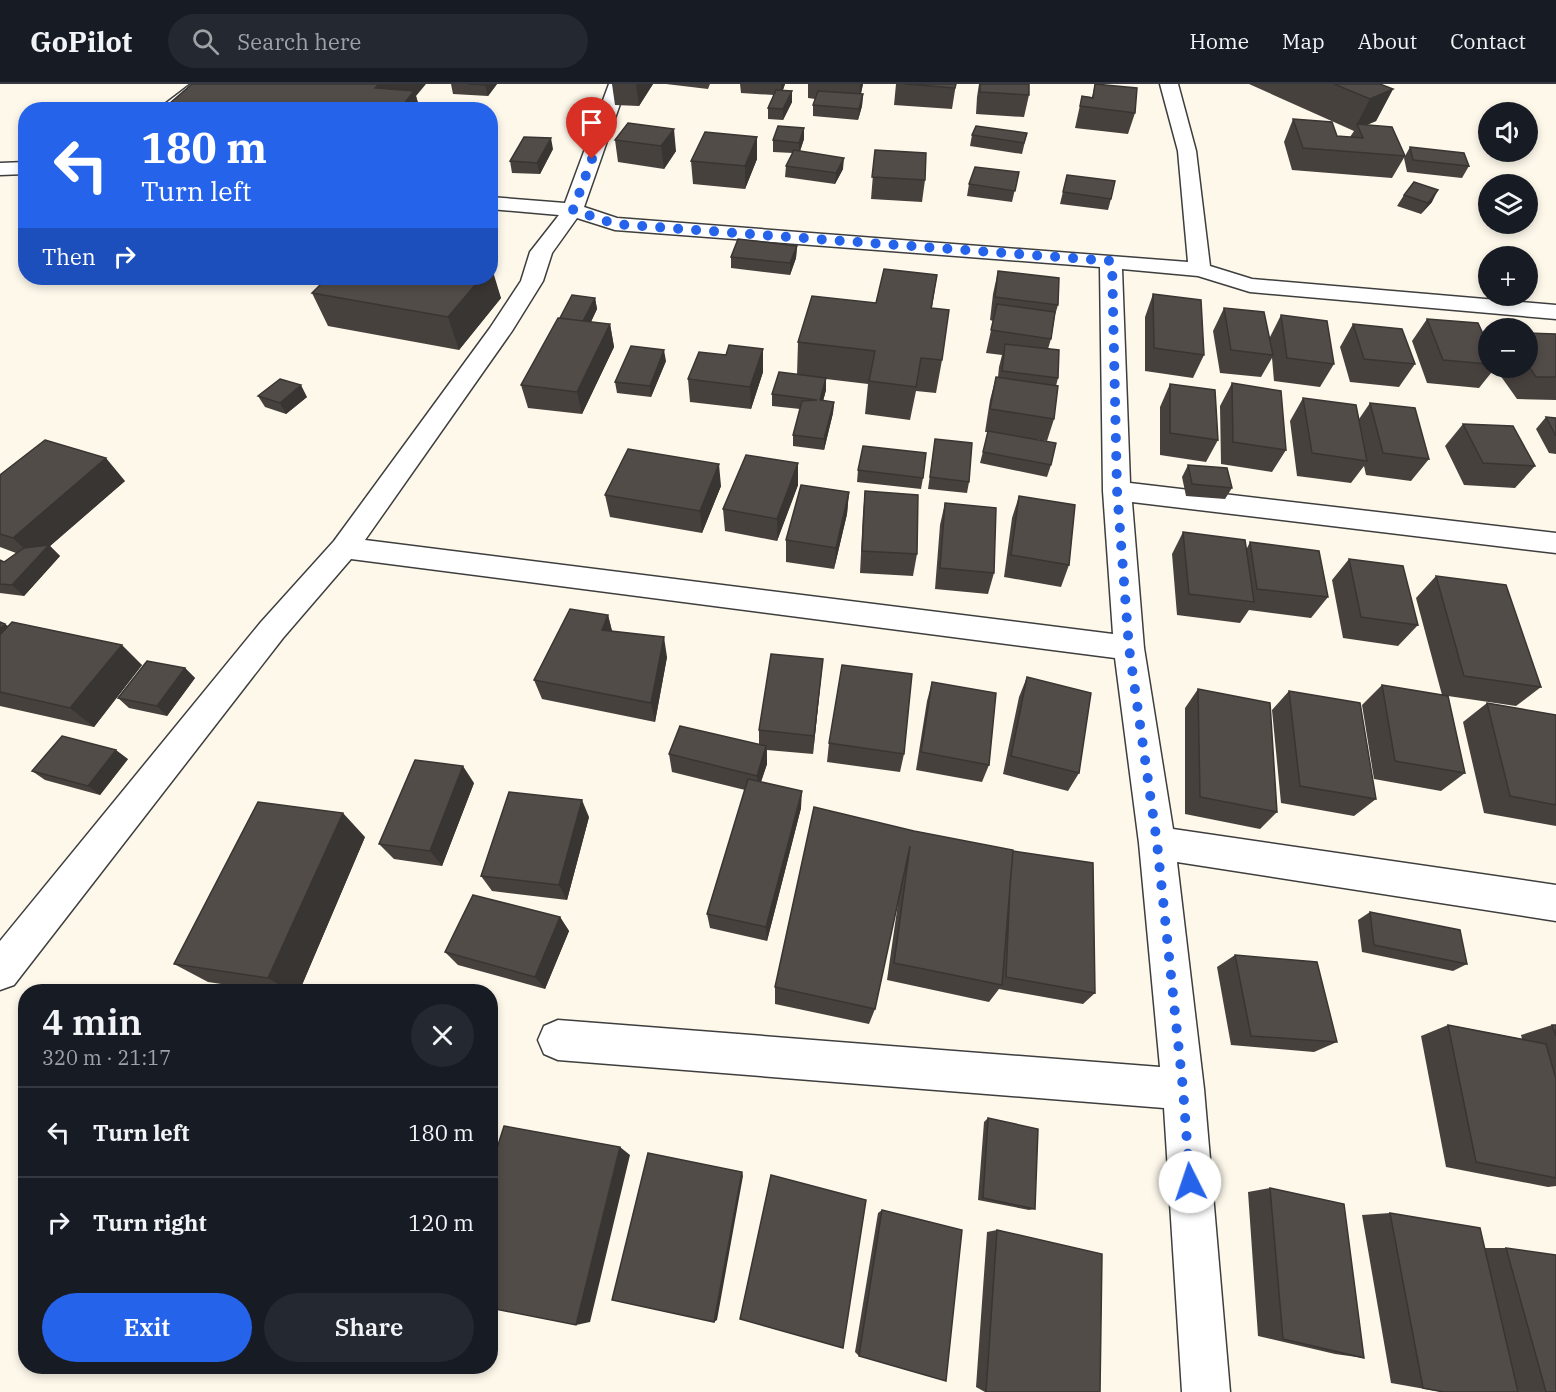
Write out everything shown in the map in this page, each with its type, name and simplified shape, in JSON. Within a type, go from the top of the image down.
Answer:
[{"type":"street","points":[[177,102],[202,84]]},
{"type":"street","points":[[0,971],[272,630],[344,548],[500,331],[532,281],[541,252],[573,210],[618,84]]},
{"type":"street","points":[[1169,84],[1187,151],[1200,270]]},
{"type":"street","points":[[0,169],[18,168]]},
{"type":"street","points":[[498,204],[573,210],[615,224],[1112,261],[1200,270],[1250,285],[1556,312]]},
{"type":"street","points":[[1112,261],[1117,490],[1129,648],[1157,843],[1183,1089],[1206,1392]]},
{"type":"street","points":[[1117,490],[1556,543]]},
{"type":"street","points":[[344,548],[1129,648]]},
{"type":"street","points":[[1157,843],[1556,903]]},
{"type":"street","points":[[558,1040],[1183,1089]]},
{"type":"building","points":[[192,84],[379,84],[375,88],[414,91],[405,102],[171,102]]},
{"type":"building","points":[[905,84],[956,84],[955,88]]},
{"type":"building","points":[[980,84],[1029,84],[1029,95],[980,92]]},
{"type":"building","points":[[1095,84],[1137,88],[1135,113],[1080,106],[1082,96],[1093,98]]},
{"type":"building","points":[[1334,84],[1380,84],[1393,89],[1370,99]]},
{"type":"building","points":[[776,90],[792,91],[783,109],[768,108]]},
{"type":"building","points":[[818,91],[863,94],[859,109],[813,105]]},
{"type":"building","points":[[1293,119],[1332,122],[1337,136],[1363,138],[1357,124],[1392,127],[1405,156],[1303,148]]},
{"type":"building","points":[[628,123],[674,129],[661,146],[615,140]]},
{"type":"building","points":[[778,126],[804,128],[799,143],[773,140]]},
{"type":"building","points":[[976,126],[1027,133],[1024,143],[972,135]]},
{"type":"building","points":[[705,132],[757,137],[745,166],[691,161]]},
{"type":"building","points":[[524,137],[551,138],[537,163],[510,161]]},
{"type":"building","points":[[1410,147],[1464,153],[1469,166],[1413,160]]},
{"type":"building","points":[[794,150],[844,158],[836,173],[786,166]]},
{"type":"building","points":[[875,150],[926,153],[925,180],[872,177]]},
{"type":"building","points":[[975,167],[1019,172],[1015,191],[969,184]]},
{"type":"building","points":[[1067,175],[1115,181],[1111,199],[1063,192]]},
{"type":"building","points":[[1414,182],[1438,190],[1428,203],[1404,195]]},
{"type":"building","points":[[738,239],[797,246],[790,263],[731,257]]},
{"type":"building","points":[[884,269],[937,275],[931,308],[949,310],[942,360],[921,358],[916,387],[869,381],[875,351],[798,342],[812,296],[876,303]]},
{"type":"building","points":[[998,271],[1059,278],[1058,305],[995,297]]},
{"type":"building","points":[[320,285],[475,285],[448,317],[312,293]]},
{"type":"building","points":[[1153,294],[1201,300],[1204,355],[1154,348]]},
{"type":"building","points":[[572,295],[595,298],[583,321],[560,318]]},
{"type":"building","points":[[997,304],[1055,312],[1051,339],[991,330]]},
{"type":"building","points":[[1224,308],[1264,312],[1273,355],[1231,350]]},
{"type":"building","points":[[1281,315],[1327,321],[1334,364],[1287,358]]},
{"type":"building","points":[[558,318],[610,324],[577,392],[521,385]]},
{"type":"building","points":[[1427,319],[1478,323],[1478,363],[1443,360]]},
{"type":"building","points":[[1353,324],[1402,329],[1415,364],[1364,359]]},
{"type":"building","points":[[1538,333],[1556,334],[1556,377],[1538,377]]},
{"type":"building","points":[[1005,344],[1059,350],[1058,378],[1002,371]]},
{"type":"building","points":[[729,345],[763,349],[750,387],[688,379],[699,352],[726,355]]},
{"type":"building","points":[[631,346],[664,350],[650,386],[615,382]]},
{"type":"building","points":[[779,372],[826,378],[820,400],[834,402],[824,439],[793,435],[802,401],[817,400],[772,394]]},
{"type":"building","points":[[996,377],[1058,386],[1054,419],[990,409]]},
{"type":"building","points":[[280,379],[301,385],[280,403],[258,396]]},
{"type":"building","points":[[1232,383],[1281,391],[1286,450],[1233,442]]},
{"type":"building","points":[[1170,384],[1215,390],[1218,440],[1170,433]]},
{"type":"building","points":[[1303,398],[1356,405],[1367,461],[1312,453]]},
{"type":"building","points":[[1370,403],[1415,408],[1429,459],[1383,453]]},
{"type":"building","points":[[1546,417],[1556,418],[1556,436]]},
{"type":"building","points":[[1463,424],[1513,426],[1535,466],[1483,463]]},
{"type":"building","points":[[988,431],[1056,443],[1051,465],[983,452]]},
{"type":"building","points":[[935,439],[972,443],[969,482],[930,477]]},
{"type":"building","points":[[45,440],[106,458],[13,538],[0,534],[0,475]]},
{"type":"building","points":[[863,446],[926,453],[923,478],[858,470]]},
{"type":"building","points":[[628,449],[719,464],[700,511],[605,495]]},
{"type":"building","points":[[746,455],[798,463],[777,519],[723,509]]},
{"type":"building","points":[[1188,465],[1227,468],[1232,488],[1192,484]]},
{"type":"building","points":[[801,485],[849,492],[836,548],[786,540]]},
{"type":"building","points":[[865,491],[918,495],[917,554],[862,551]]},
{"type":"building","points":[[1019,496],[1075,505],[1069,565],[1011,555]]},
{"type":"building","points":[[945,503],[996,508],[994,573],[940,568]]},
{"type":"building","points":[[1183,532],[1245,540],[1254,602],[1189,594]]},
{"type":"building","points":[[1250,542],[1319,551],[1328,597],[1257,589]]},
{"type":"building","points":[[49,545],[12,585],[0,584],[0,560],[4,562],[24,548]]},
{"type":"building","points":[[1349,559],[1403,566],[1418,625],[1361,617]]},
{"type":"building","points":[[1436,576],[1506,585],[1541,687],[1464,676]]},
{"type":"building","points":[[570,609],[608,615],[602,630],[664,637],[651,703],[534,680]]},
{"type":"building","points":[[12,622],[122,645],[70,708],[0,692],[0,635]]},
{"type":"building","points":[[771,654],[823,659],[814,736],[759,730]]},
{"type":"building","points":[[147,661],[185,668],[157,706],[118,698]]},
{"type":"building","points":[[842,665],[912,674],[904,754],[829,743]]},
{"type":"building","points":[[1027,677],[1091,693],[1079,773],[1011,756]]},
{"type":"building","points":[[932,682],[996,693],[989,765],[921,752]]},
{"type":"building","points":[[1382,685],[1448,696],[1465,773],[1395,761]]},
{"type":"building","points":[[1198,689],[1270,703],[1277,812],[1200,797]]},
{"type":"building","points":[[1289,691],[1360,703],[1376,799],[1300,786]]},
{"type":"building","points":[[1487,703],[1556,715],[1556,805],[1510,796]]},
{"type":"building","points":[[680,726],[766,746],[757,776],[669,754]]},
{"type":"building","points":[[62,736],[116,750],[88,786],[32,771]]},
{"type":"building","points":[[415,760],[463,766],[430,851],[379,844]]},
{"type":"building","points":[[748,779],[802,791],[766,927],[707,914]]},
{"type":"building","points":[[509,792],[582,800],[559,885],[481,876]]},
{"type":"building","points":[[258,802],[343,813],[268,978],[174,964]]},
{"type":"building","points":[[814,807],[914,831],[1013,850],[1002,985],[894,963],[910,846],[875,1009],[775,987]]},
{"type":"building","points":[[1013,851],[1093,863],[1095,993],[1006,977]]},
{"type":"building","points":[[473,895],[560,917],[535,977],[445,952]]},
{"type":"building","points":[[1370,912],[1460,930],[1467,964],[1374,945]]},
{"type":"building","points":[[1235,955],[1317,962],[1337,1042],[1251,1036]]},
{"type":"building","points":[[1448,1025],[1546,1044],[1556,1079],[1556,1178],[1476,1162]]},
{"type":"building","points":[[988,1118],[1038,1129],[1035,1209],[983,1198]]},
{"type":"building","points":[[504,1126],[620,1147],[576,1325],[498,1310],[498,1145]]},
{"type":"building","points":[[648,1153],[742,1172],[714,1322],[612,1300]]},
{"type":"building","points":[[771,1175],[866,1200],[843,1348],[740,1319]]},
{"type":"building","points":[[1270,1188],[1344,1204],[1364,1358],[1283,1339]]},
{"type":"building","points":[[882,1210],[962,1230],[946,1381],[859,1356]]},
{"type":"building","points":[[1390,1213],[1480,1228],[1518,1392],[1444,1392],[1423,1388]]},
{"type":"building","points":[[997,1230],[1102,1254],[1100,1392],[986,1392]]},
{"type":"building","points":[[1506,1248],[1556,1255],[1556,1392],[1546,1392]]},
{"type":"route","points":[[592,159],[573,210],[615,224],[1112,261],[1117,490],[1129,648],[1157,843],[1183,1089],[1190,1182]]}]
